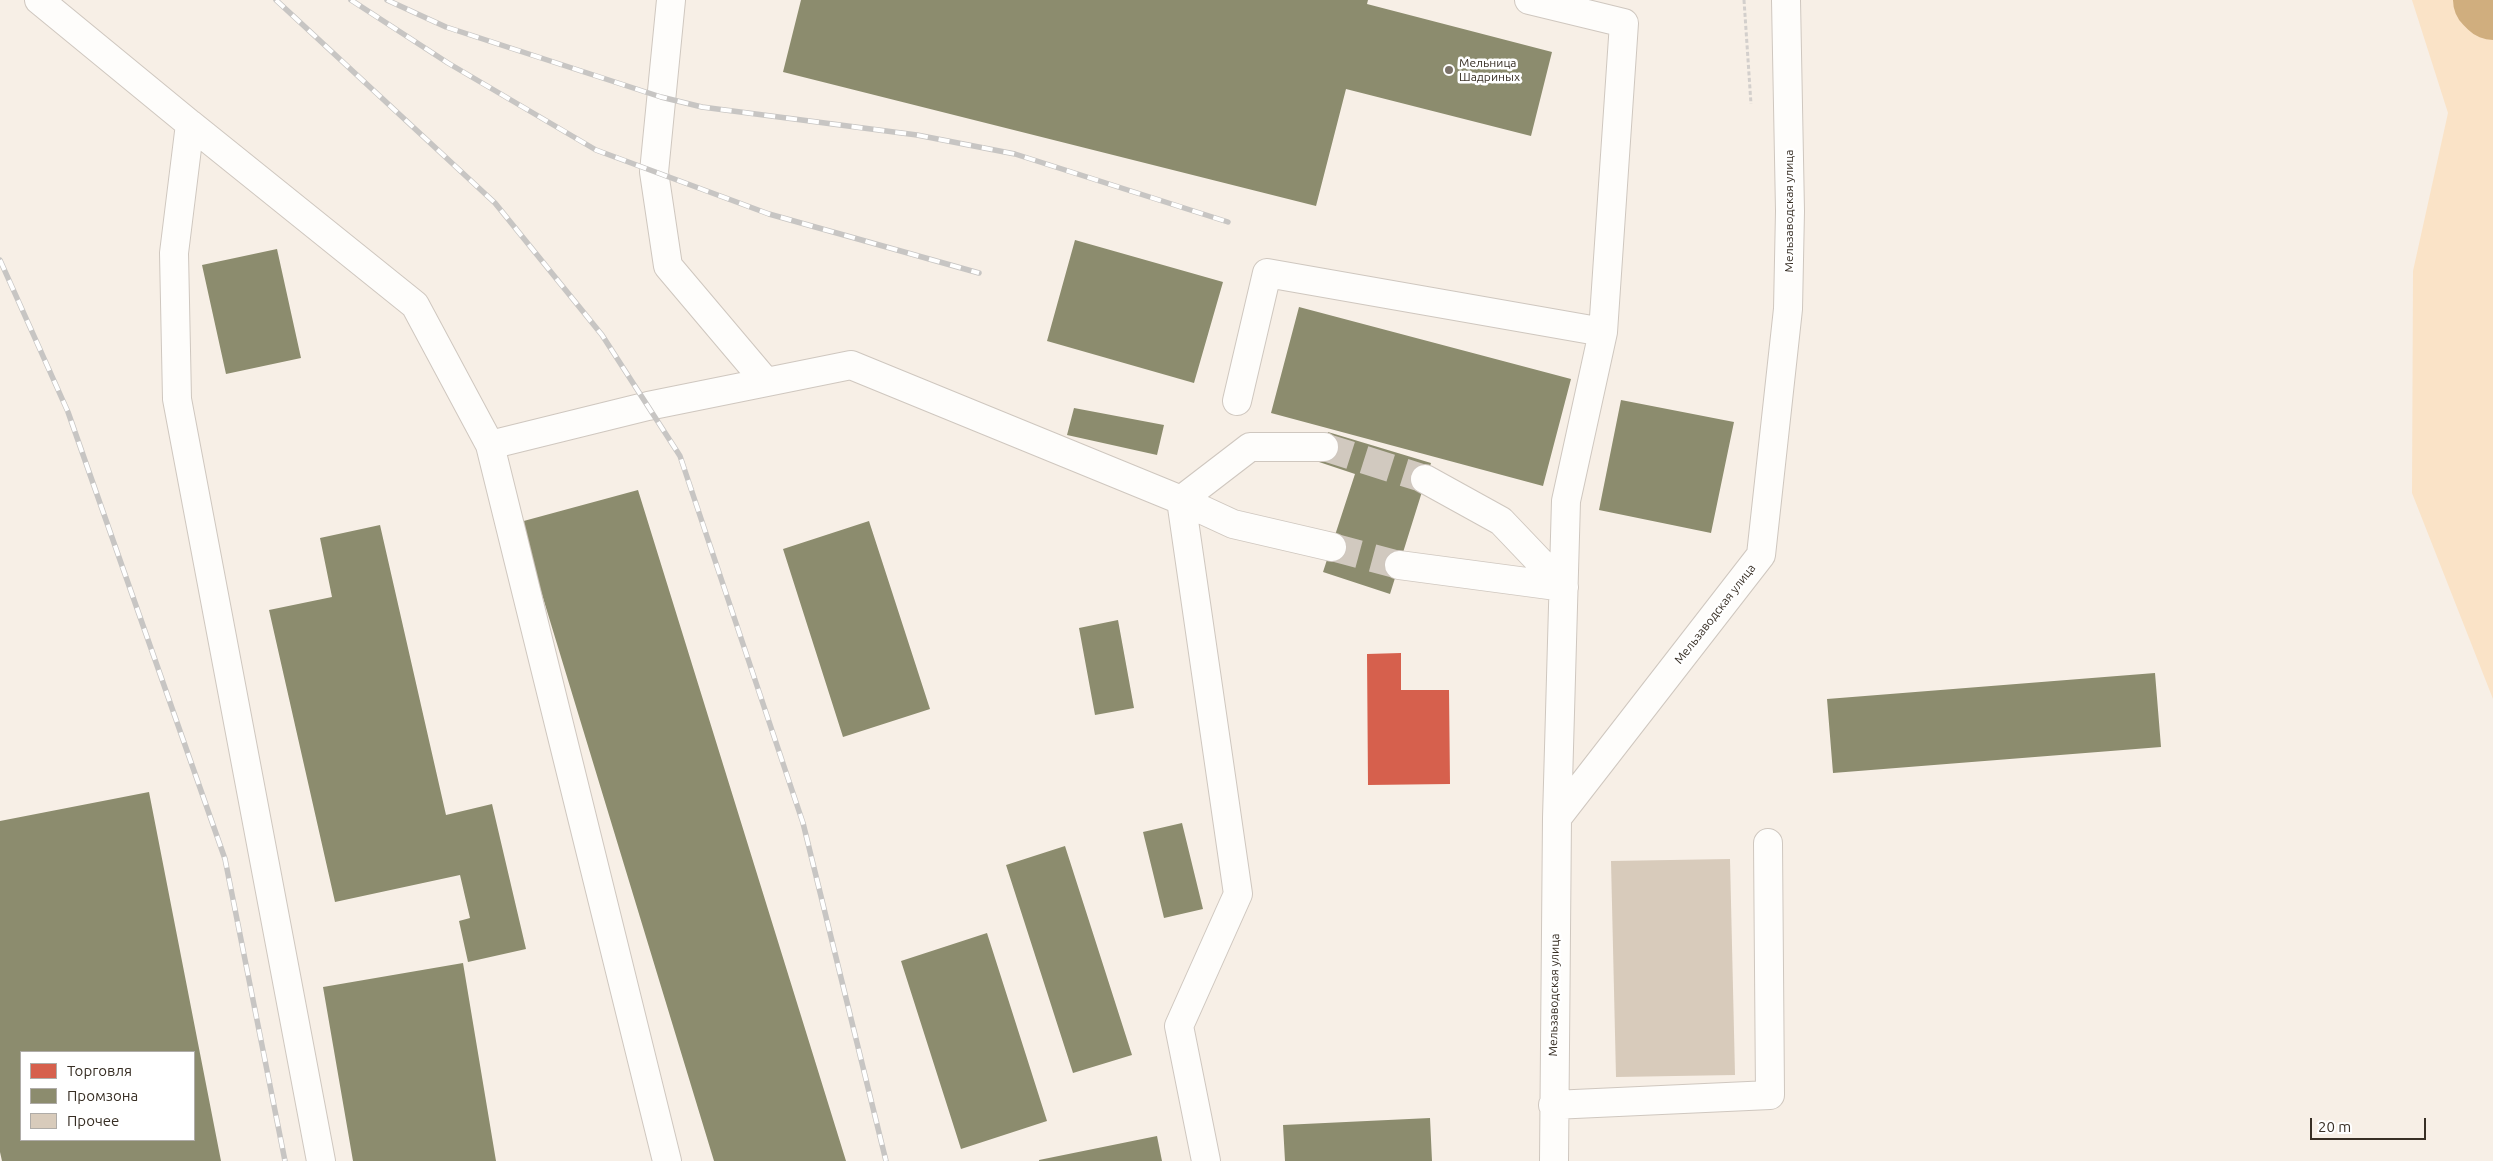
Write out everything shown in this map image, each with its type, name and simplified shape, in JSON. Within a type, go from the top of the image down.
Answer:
[{"type":"street","points":[[39,0],[415,305],[490,445],[667,1161]]},
{"type":"street","points":[[671,0],[654,172],[668,266],[766,382]]},
{"type":"street","points":[[1529,0],[1624,23],[1603,332],[1566,502],[1557,818]]},
{"type":"street","name":"Мельзаводская улица","points":[[1554,1161],[1557,818],[1760,555],[1788,310],[1790,211],[1786,0]]},
{"type":"street","points":[[190,124],[174,253],[177,398],[321,1161]]},
{"type":"street","points":[[1237,401],[1267,272],[1603,332]]},
{"type":"street","points":[[490,445],[648,406],[850,365],[1180,500],[1233,524],[1332,547]]},
{"type":"street","points":[[1180,500],[1250,447],[1324,447]]},
{"type":"street","points":[[1425,479],[1501,521],[1564,587]]},
{"type":"street","points":[[1180,500],[1238,894],[1179,1026],[1206,1161]]},
{"type":"street","points":[[1399,566],[1564,587]]},
{"type":"street","points":[[1553,1105],[1770,1095],[1768,843]]},
{"type":"shaded area","points":[[2412,0],[2493,0],[2493,699],[2412,493],[2413,271],[2448,113]]},
{"type":"building: Торговля","points":[[1401,653],[1401,690],[1449,690],[1450,784],[1368,785],[1367,654]]},
{"type":"building: Промзона","points":[[801,0],[1368,0],[1367,4],[1552,52],[1531,136],[1346,89],[1316,206],[783,72]]},
{"type":"building: Промзона","points":[[1075,240],[1223,282],[1194,383],[1047,341]]},
{"type":"building: Промзона","points":[[277,249],[301,358],[226,374],[202,265]]},
{"type":"building: Промзона","points":[[1299,307],[1571,379],[1543,486],[1271,413]]},
{"type":"building: Промзона","points":[[1621,400],[1734,422],[1711,533],[1599,510]]},
{"type":"building: Промзона","points":[[1074,408],[1164,425],[1157,455],[1067,435]]},
{"type":"building: Промзона","points":[[1328,432],[1431,463],[1390,594],[1323,572],[1355,474],[1319,462]]},
{"type":"building: Промзона","points":[[638,490],[846,1161],[714,1161],[520,522]]},
{"type":"building: Промзона","points":[[869,521],[930,709],[843,737],[783,549]]},
{"type":"building: Промзона","points":[[380,525],[446,815],[492,804],[526,949],[468,962],[459,921],[470,918],[460,875],[335,902],[269,610],[332,597],[320,538]]},
{"type":"building: Промзона","points":[[1118,620],[1134,708],[1095,715],[1079,628]]},
{"type":"building: Промзона","points":[[2155,673],[2161,747],[1833,773],[1827,699]]},
{"type":"building: Промзона","points":[[149,792],[221,1161],[2,1161],[0,1152],[0,821]]},
{"type":"building: Промзона","points":[[1182,823],[1203,909],[1164,918],[1143,832]]},
{"type":"building: Промзона","points":[[1065,846],[1132,1055],[1073,1073],[1006,865]]},
{"type":"building: Промзона","points":[[987,933],[1047,1121],[961,1149],[901,961]]},
{"type":"building: Промзона","points":[[463,963],[496,1161],[353,1161],[323,987]]},
{"type":"building: Промзона","points":[[1430,1118],[1432,1161],[1285,1161],[1283,1125]]},
{"type":"building: Промзона","points":[[1157,1136],[1162,1161],[1039,1161],[1039,1160]]},
{"type":"building: Прочее","points":[[1730,859],[1735,1075],[1616,1077],[1611,861]]},
{"type":"waterway","points":[[2488,0],[2493,5]]},
{"type":"tunnel","points":[[1324,447],[1425,479]]},
{"type":"tunnel","points":[[1332,547],[1399,565]]},
{"type":"railway","points":[[276,0],[495,203],[602,335],[680,456],[803,823],[886,1161]]},
{"type":"railway","points":[[351,0],[448,63],[596,150],[769,214],[979,273]]},
{"type":"railway","points":[[387,0],[446,27],[661,97],[702,107],[917,135],[1015,154],[1228,222]]},
{"type":"railway","points":[[0,260],[68,412],[225,859],[285,1161]]},
{"type":"place","name":"Мельница Шадриных","points":[[1449,70]]}]
